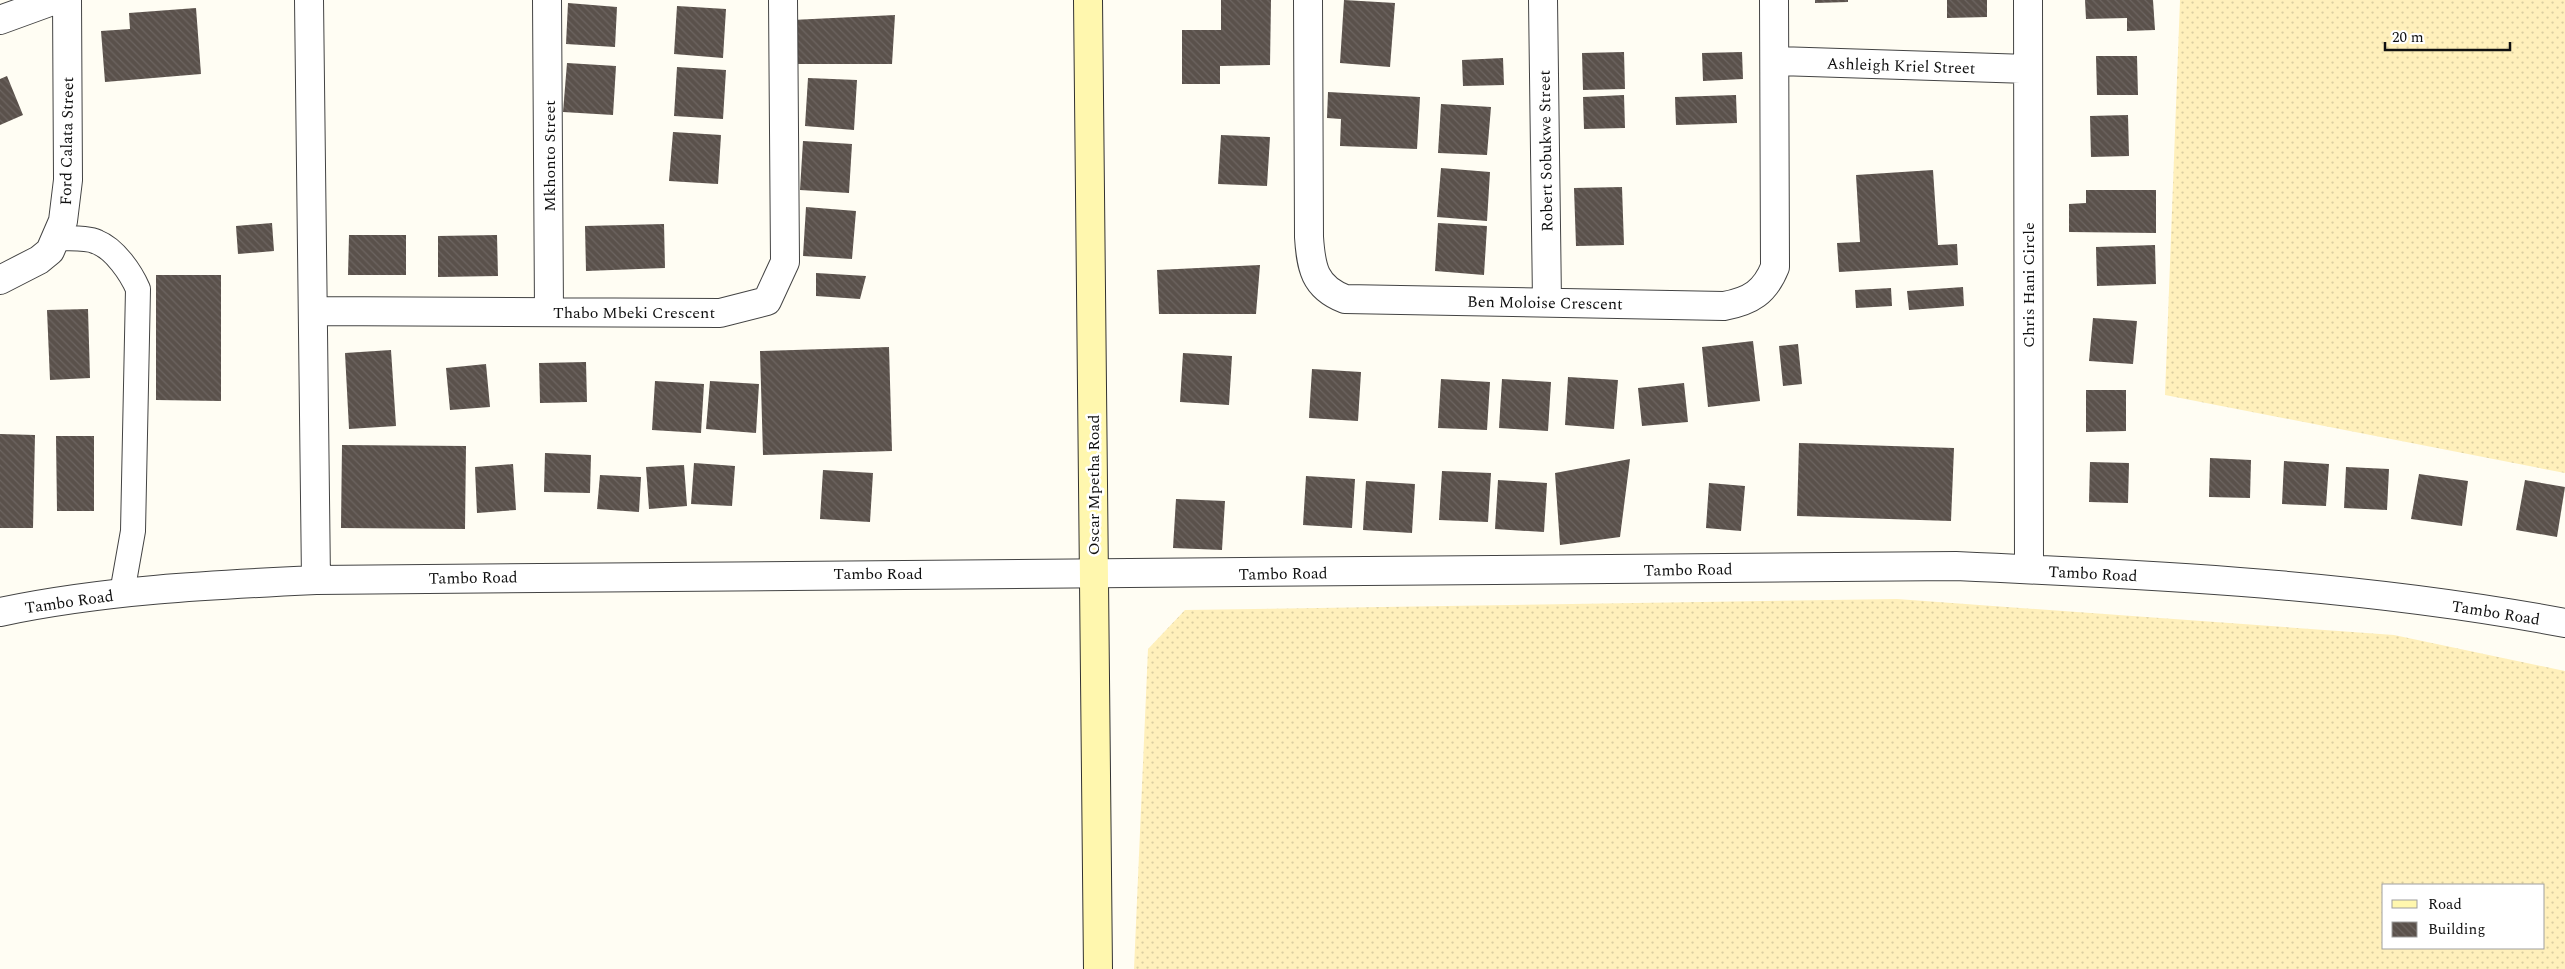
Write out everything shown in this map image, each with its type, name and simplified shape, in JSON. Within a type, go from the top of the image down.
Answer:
[{"type":"street","points":[[0,20],[55,0]]},
{"type":"street","name":"Ford Calata Street","points":[[0,280],[39,260],[50,251],[58,238],[67,202],[67,0]]},
{"type":"street","points":[[309,0],[314,312],[313,539],[316,580]]},
{"type":"street","name":"Mkhonto Street","points":[[547,0],[549,311]]},
{"type":"street","name":"Thabo Mbeki Crescent","points":[[314,312],[549,311],[720,314],[767,301],[785,262],[783,0]]},
{"type":"street","name":"Oscar Mpetha Road","points":[[1088,0],[1098,969]]},
{"type":"street","name":"Ben Moloise Crescent","points":[[1308,0],[1310,258],[1321,284],[1331,294],[1344,299],[1724,306],[1742,303],[1759,292],[1769,282],[1776,267],[1774,0]]},
{"type":"street","name":"Robert Sobukwe Street","points":[[1543,0],[1547,302]]},
{"type":"street","name":"Chris Hani Circle","points":[[2028,0],[2029,569]]},
{"type":"street","name":"Ashleigh Kriel Street","points":[[1775,61],[2028,70]]},
{"type":"street","name":"Tambo Road","points":[[0,612],[122,593],[207,585],[316,580],[973,572],[1094,575],[1956,566],[2177,577],[2403,598],[2565,623]]},
{"type":"lane","points":[[58,238],[97,242],[120,260],[131,274],[138,290],[133,531],[122,593]]},
{"type":"sand","points":[[2180,0],[2565,0],[2565,473],[2165,395]]},
{"type":"sand","points":[[1897,599],[2394,635],[2565,671],[2565,969],[1134,969],[1148,649],[1185,610]]},
{"type":"building","points":[[1221,0],[1271,0],[1270,65],[1220,66],[1220,84],[1182,84],[1182,30],[1221,30]]},
{"type":"building","points":[[1344,0],[1395,3],[1390,67],[1340,63]]},
{"type":"building","points":[[1815,0],[1848,0],[1848,2],[1815,3]]},
{"type":"building","points":[[1947,0],[1987,0],[1987,17],[1947,18]]},
{"type":"building","points":[[2085,0],[2153,0],[2155,30],[2127,31],[2127,18],[2086,19]]},
{"type":"building","points":[[568,3],[617,7],[615,47],[566,44]]},
{"type":"building","points":[[677,6],[726,9],[723,58],[674,54]]},
{"type":"building","points":[[196,8],[201,74],[105,82],[101,31],[130,29],[129,13]]},
{"type":"building","points":[[895,15],[892,64],[794,64],[792,20]]},
{"type":"building","points":[[1624,52],[1625,89],[1583,90],[1582,53]]},
{"type":"building","points":[[1742,52],[1743,79],[1703,81],[1702,53]]},
{"type":"building","points":[[2096,56],[2137,56],[2138,95],[2097,95]]},
{"type":"building","points":[[1503,58],[1504,85],[1463,86],[1462,60]]},
{"type":"building","points":[[567,63],[616,66],[613,115],[563,112]]},
{"type":"building","points":[[677,67],[726,70],[723,119],[674,116]]},
{"type":"building","points":[[7,76],[23,115],[0,125],[0,79]]},
{"type":"building","points":[[808,78],[857,80],[854,130],[805,126]]},
{"type":"building","points":[[1328,92],[1420,97],[1417,149],[1340,146],[1341,119],[1327,118]]},
{"type":"building","points":[[1624,95],[1625,128],[1584,129],[1583,97]]},
{"type":"building","points":[[1736,95],[1737,123],[1676,125],[1675,97]]},
{"type":"building","points":[[1441,104],[1491,107],[1487,155],[1438,153]]},
{"type":"building","points":[[2128,115],[2129,156],[2091,157],[2090,116]]},
{"type":"building","points":[[673,132],[721,135],[718,184],[669,181]]},
{"type":"building","points":[[1221,135],[1270,137],[1267,186],[1218,184]]},
{"type":"building","points":[[803,141],[852,144],[849,193],[800,190]]},
{"type":"building","points":[[1441,168],[1490,172],[1487,221],[1437,217]]},
{"type":"building","points":[[1933,170],[1938,245],[1957,244],[1958,265],[1839,272],[1837,243],[1860,242],[1856,175]]},
{"type":"building","points":[[1622,187],[1624,245],[1576,246],[1574,188]]},
{"type":"building","points":[[2086,190],[2156,190],[2156,233],[2069,232],[2069,204],[2086,203]]},
{"type":"building","points":[[806,207],[856,211],[852,259],[803,256]]},
{"type":"building","points":[[272,223],[274,251],[238,254],[236,226]]},
{"type":"building","points":[[1438,223],[1487,226],[1484,275],[1435,271]]},
{"type":"building","points":[[664,224],[665,268],[586,271],[585,226]]},
{"type":"building","points":[[349,235],[406,235],[406,275],[348,275]]},
{"type":"building","points":[[497,235],[498,276],[438,277],[438,236]]},
{"type":"building","points":[[2155,245],[2156,284],[2097,286],[2096,247]]},
{"type":"building","points":[[1260,265],[1256,314],[1159,314],[1157,270]]},
{"type":"building","points":[[816,273],[866,276],[860,299],[816,296]]},
{"type":"building","points":[[156,275],[221,275],[221,401],[156,400]]},
{"type":"building","points":[[1963,287],[1964,306],[1909,310],[1907,291]]},
{"type":"building","points":[[1891,288],[1892,306],[1856,308],[1855,290]]},
{"type":"building","points":[[88,309],[90,378],[50,380],[47,310]]},
{"type":"building","points":[[2093,318],[2137,321],[2133,364],[2089,361]]},
{"type":"building","points":[[1753,341],[1760,401],[1708,407],[1702,347]]},
{"type":"building","points":[[1798,344],[1802,384],[1783,386],[1779,346]]},
{"type":"building","points":[[889,347],[892,451],[763,455],[760,351]]},
{"type":"building","points":[[391,350],[396,426],[349,429],[345,353]]},
{"type":"building","points":[[1183,353],[1232,356],[1229,405],[1180,402]]},
{"type":"building","points":[[586,362],[587,402],[540,403],[539,363]]},
{"type":"building","points":[[486,364],[490,407],[450,410],[446,368]]},
{"type":"building","points":[[1312,369],[1361,372],[1358,421],[1309,418]]},
{"type":"building","points":[[1568,377],[1618,380],[1614,429],[1565,425]]},
{"type":"building","points":[[1441,379],[1490,382],[1487,430],[1438,428]]},
{"type":"building","points":[[1502,379],[1551,382],[1548,431],[1499,428]]},
{"type":"building","points":[[655,381],[704,384],[701,433],[652,430]]},
{"type":"building","points":[[710,381],[759,384],[756,433],[706,429]]},
{"type":"building","points":[[1684,383],[1688,422],[1642,426],[1638,388]]},
{"type":"building","points":[[2086,390],[2126,390],[2126,431],[2086,432]]},
{"type":"building","points":[[0,434],[35,435],[33,528],[0,528]]},
{"type":"building","points":[[56,436],[94,436],[94,511],[57,511]]},
{"type":"building","points":[[1799,443],[1954,448],[1951,521],[1797,516]]},
{"type":"building","points":[[342,445],[466,446],[465,529],[341,528]]},
{"type":"building","points":[[545,453],[591,455],[590,493],[544,492]]},
{"type":"building","points":[[2210,458],[2251,460],[2250,498],[2209,497]]},
{"type":"building","points":[[1630,459],[1620,537],[1560,545],[1555,473]]},
{"type":"building","points":[[2284,461],[2329,464],[2326,506],[2282,504]]},
{"type":"building","points":[[2090,462],[2129,463],[2128,503],[2089,502]]},
{"type":"building","points":[[694,463],[735,466],[732,506],[691,504]]},
{"type":"building","points":[[513,464],[516,510],[477,513],[475,467]]},
{"type":"building","points":[[684,465],[687,506],[649,509],[646,467]]},
{"type":"building","points":[[2346,467],[2389,469],[2387,510],[2344,508]]},
{"type":"building","points":[[823,470],[873,473],[870,522],[820,519]]},
{"type":"building","points":[[1442,471],[1491,473],[1488,522],[1439,520]]},
{"type":"building","points":[[2419,474],[2468,481],[2462,526],[2411,519]]},
{"type":"building","points":[[600,475],[641,477],[639,512],[597,509]]},
{"type":"building","points":[[1306,476],[1355,479],[1352,528],[1303,525]]},
{"type":"building","points":[[1498,480],[1547,483],[1544,532],[1495,529]]},
{"type":"building","points":[[2525,480],[2565,487],[2557,537],[2516,530]]},
{"type":"building","points":[[1366,481],[1415,484],[1412,533],[1363,530]]},
{"type":"building","points":[[1709,483],[1745,486],[1741,531],[1706,528]]},
{"type":"building","points":[[1176,499],[1225,501],[1222,550],[1173,548]]}]
